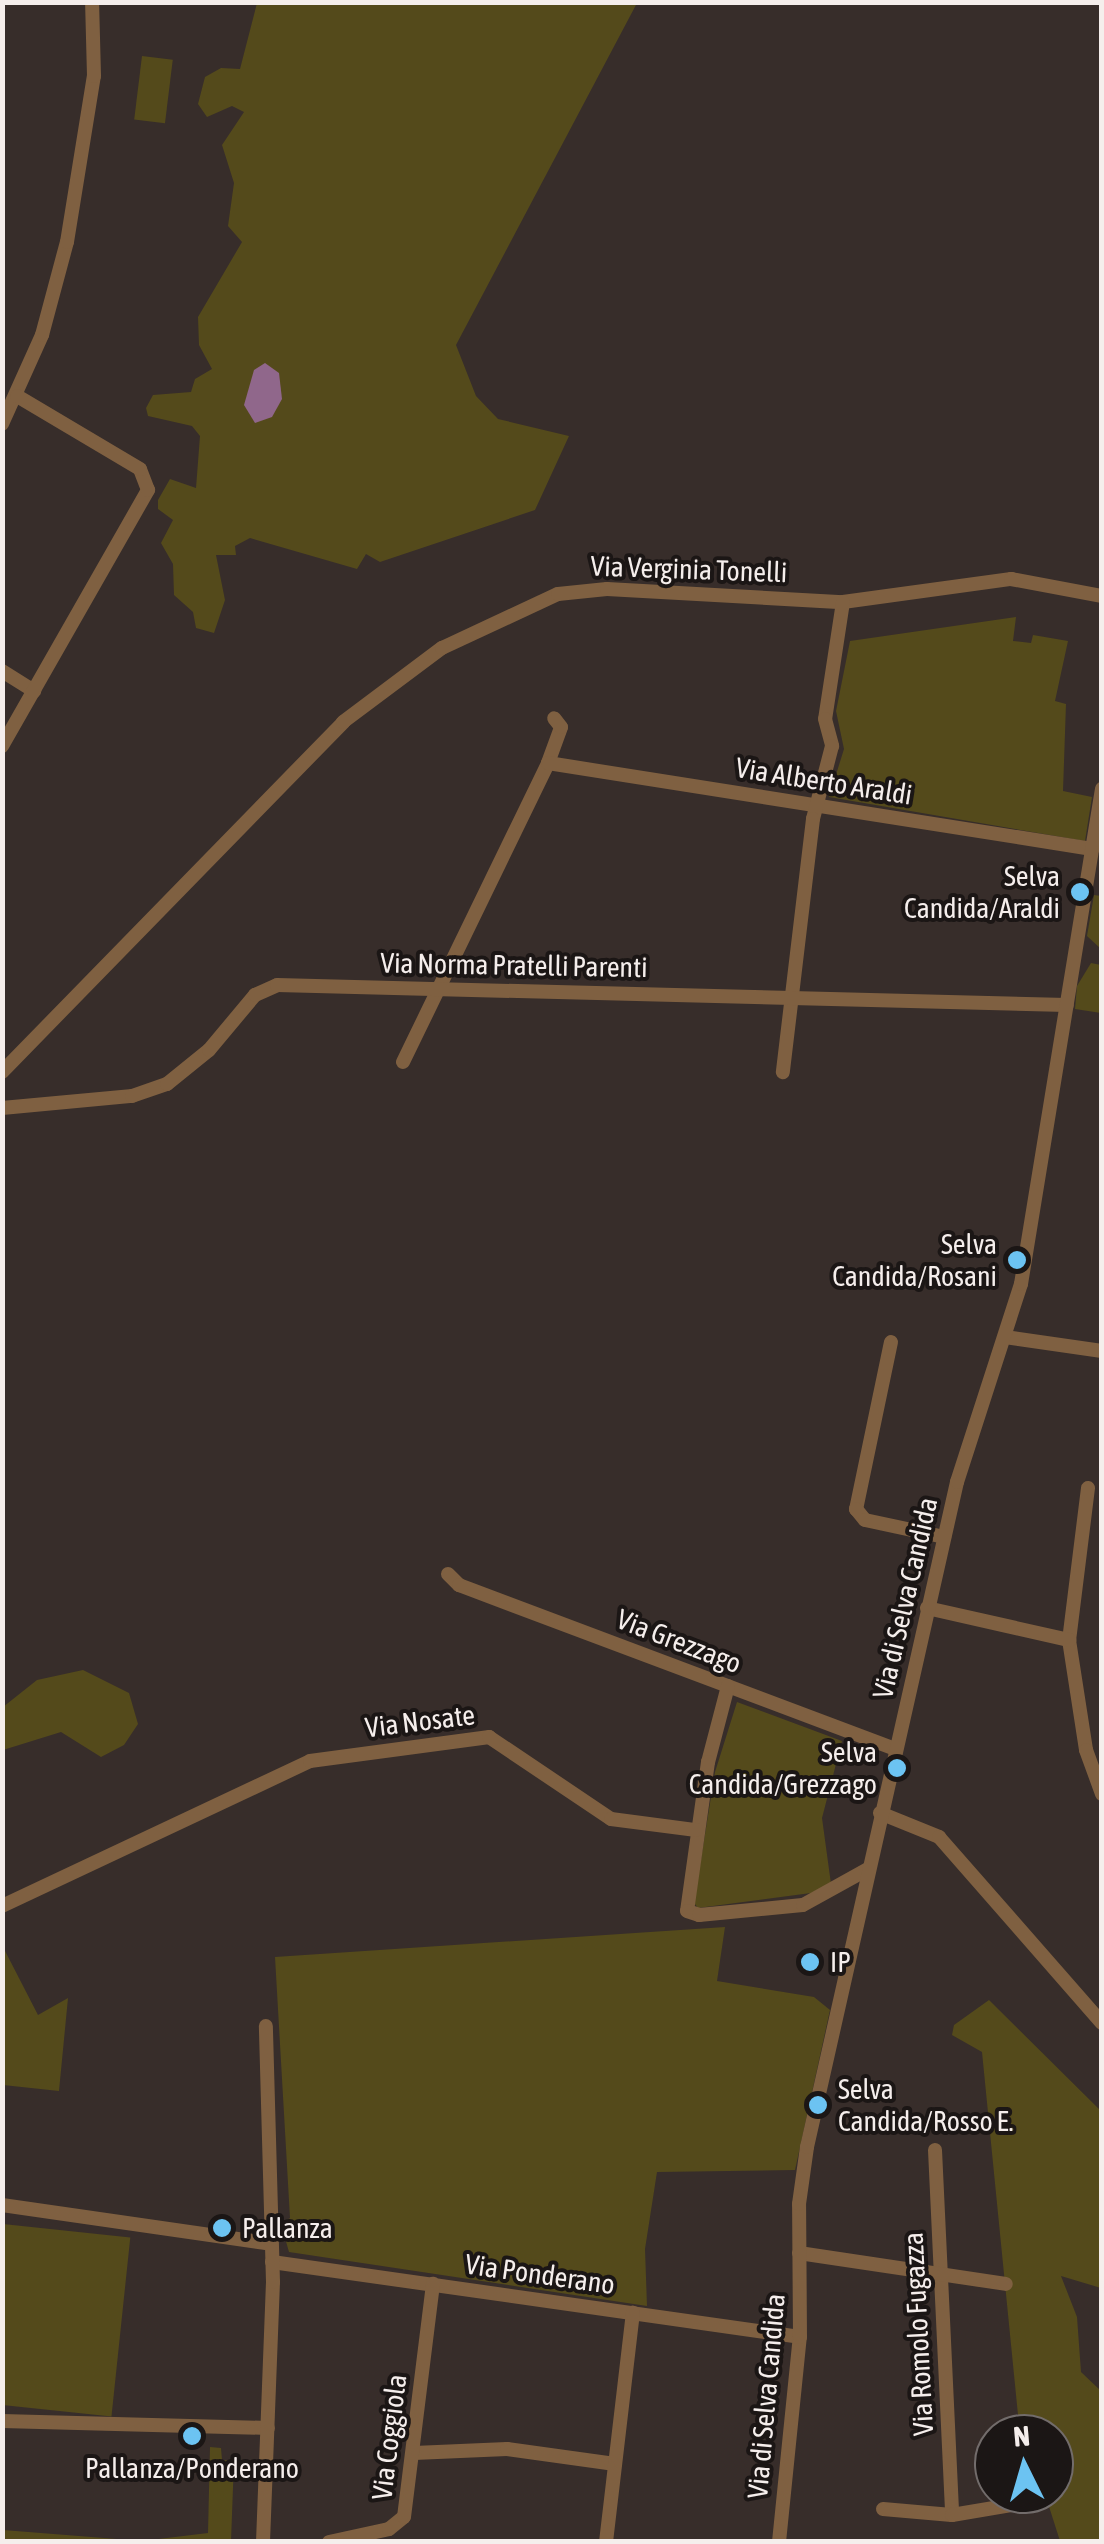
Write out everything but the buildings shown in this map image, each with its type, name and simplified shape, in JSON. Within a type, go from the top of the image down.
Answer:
[{"type":"street","points":[[2,424],[46,322],[67,242],[94,76],[92,2]]},
{"type":"street","points":[[2,746],[139,514],[148,483],[140,469],[17,396]]},
{"type":"street","name":"Via Verginia Tonelli","points":[[2,1072],[320,742],[442,648],[571,590],[742,592],[843,602],[1011,579],[1102,596]]},
{"type":"street","points":[[782,1072],[816,804],[832,746],[825,720],[843,602]]},
{"type":"street","points":[[2,671],[34,690]]},
{"type":"street","points":[[403,1062],[548,763],[561,727],[554,718]]},
{"type":"street","name":"Via Alberto Araldi","points":[[548,763],[1092,849]]},
{"type":"street","name":"Via di Selva Candida","points":[[779,2542],[800,2337],[800,2253],[807,2146],[944,1537],[1025,1267],[1102,790]]},
{"type":"street","name":"Via Norma Pratelli Parenti","points":[[2,1108],[132,1096],[167,1084],[271,986],[1067,1004]]},
{"type":"street","points":[[1005,1337],[1102,1352]]},
{"type":"street","points":[[891,1342],[856,1510],[866,1520],[944,1537]]},
{"type":"street","points":[[1088,1488],[1070,1640],[1086,1750],[1102,1794]]},
{"type":"street","name":"Via Grezzago","points":[[448,1574],[459,1585],[896,1748]]},
{"type":"street","points":[[928,1608],[1070,1640]]},
{"type":"street","points":[[728,1686],[696,1830],[686,1902],[693,1914],[810,1904],[868,1870]]},
{"type":"street","name":"Via Nosate","points":[[2,1906],[310,1761],[489,1737],[611,1819],[696,1830]]},
{"type":"street","points":[[880,1813],[939,1837],[1102,2023]]},
{"type":"street","points":[[262,2542],[272,2262],[266,2026]]},
{"type":"street","name":"Via Romolo Fugazza","points":[[935,2150],[952,2515]]},
{"type":"street","points":[[2,2205],[271,2244]]},
{"type":"street","points":[[800,2253],[1006,2284]]},
{"type":"street","name":"Via Ponderano","points":[[272,2262],[800,2337]]},
{"type":"street","name":"Via Coggiola","points":[[329,2542],[400,2522],[414,2454],[432,2284]]},
{"type":"street","points":[[606,2542],[633,2313]]},
{"type":"street","points":[[2,2421],[268,2428]]},
{"type":"street","points":[[414,2454],[507,2449],[615,2464]]},
{"type":"street","points":[[883,2509],[952,2515],[974,2511]]},
{"type":"shaded area","points":[[257,3],[637,3],[456,345],[476,396],[498,419],[569,436],[535,510],[380,562],[366,554],[357,569],[250,538],[235,546],[236,555],[216,555],[225,600],[214,633],[196,628],[193,612],[174,595],[173,564],[161,543],[173,520],[158,509],[158,500],[170,479],[196,488],[200,436],[192,426],[148,416],[146,408],[153,395],[191,392],[195,379],[212,369],[199,345],[198,317],[242,242],[228,226],[234,183],[222,145],[244,112],[232,106],[207,117],[198,104],[205,77],[221,68],[240,69]]},
{"type":"shaded area","points":[[142,56],[173,60],[165,123],[134,120]]},
{"type":"shaded area","points":[[265,363],[279,373],[282,399],[272,417],[255,423],[244,405],[254,370]]},
{"type":"shaded area","points":[[1016,617],[1013,641],[1031,643],[1033,635],[1068,641],[1055,701],[1066,704],[1063,791],[1092,797],[1085,841],[829,797],[844,749],[836,711],[850,641]]},
{"type":"shaded area","points":[[1094,895],[1101,896],[1101,949],[1087,936]]},
{"type":"shaded area","points":[[1091,963],[1101,965],[1101,1013],[1075,1009],[1077,986]]},
{"type":"shaded area","points":[[83,1670],[129,1693],[138,1724],[124,1745],[101,1757],[61,1732],[3,1750],[3,1707],[37,1680]]},
{"type":"shaded area","points":[[737,1702],[842,1741],[822,1818],[831,1884],[811,1893],[698,1908],[694,1903],[715,1772]]},
{"type":"shaded area","points":[[725,1927],[717,1981],[814,1997],[830,2010],[795,2170],[657,2172],[645,2249],[647,2306],[289,2252],[281,2224],[290,2218],[275,1957]]},
{"type":"shaded area","points":[[3,1947],[38,2015],[68,1998],[59,2091],[3,2085]]},
{"type":"shaded area","points":[[989,2000],[1101,2111],[1101,2288],[1061,2276],[1077,2317],[1081,2372],[1101,2391],[1101,2541],[1060,2541],[1051,2514],[1074,2514],[1074,2414],[1018,2414],[982,2052],[952,2035],[954,2025]]},
{"type":"shaded area","points":[[3,2224],[130,2237],[111,2416],[2,2405]]},
{"type":"shaded area","points":[[210,2447],[221,2448],[222,2460],[234,2461],[231,2541],[142,2541],[208,2533]]},
{"type":"shaded area","points":[[3,2530],[142,2541],[3,2541]]},
{"type":"place","name":"Selva Candida/Araldi","points":[[1080,892]]},
{"type":"place","name":"Selva Candida/Rosani","points":[[1017,1260]]},
{"type":"place","name":"Selva Candida/Grezzago","points":[[897,1768]]},
{"type":"place","name":"IP","points":[[810,1962]]},
{"type":"place","name":"Selva Candida/Rosso E.","points":[[818,2105]]},
{"type":"place","name":"Pallanza","points":[[222,2228]]},
{"type":"place","name":"Pallanza/Ponderano","points":[[192,2436]]}]
